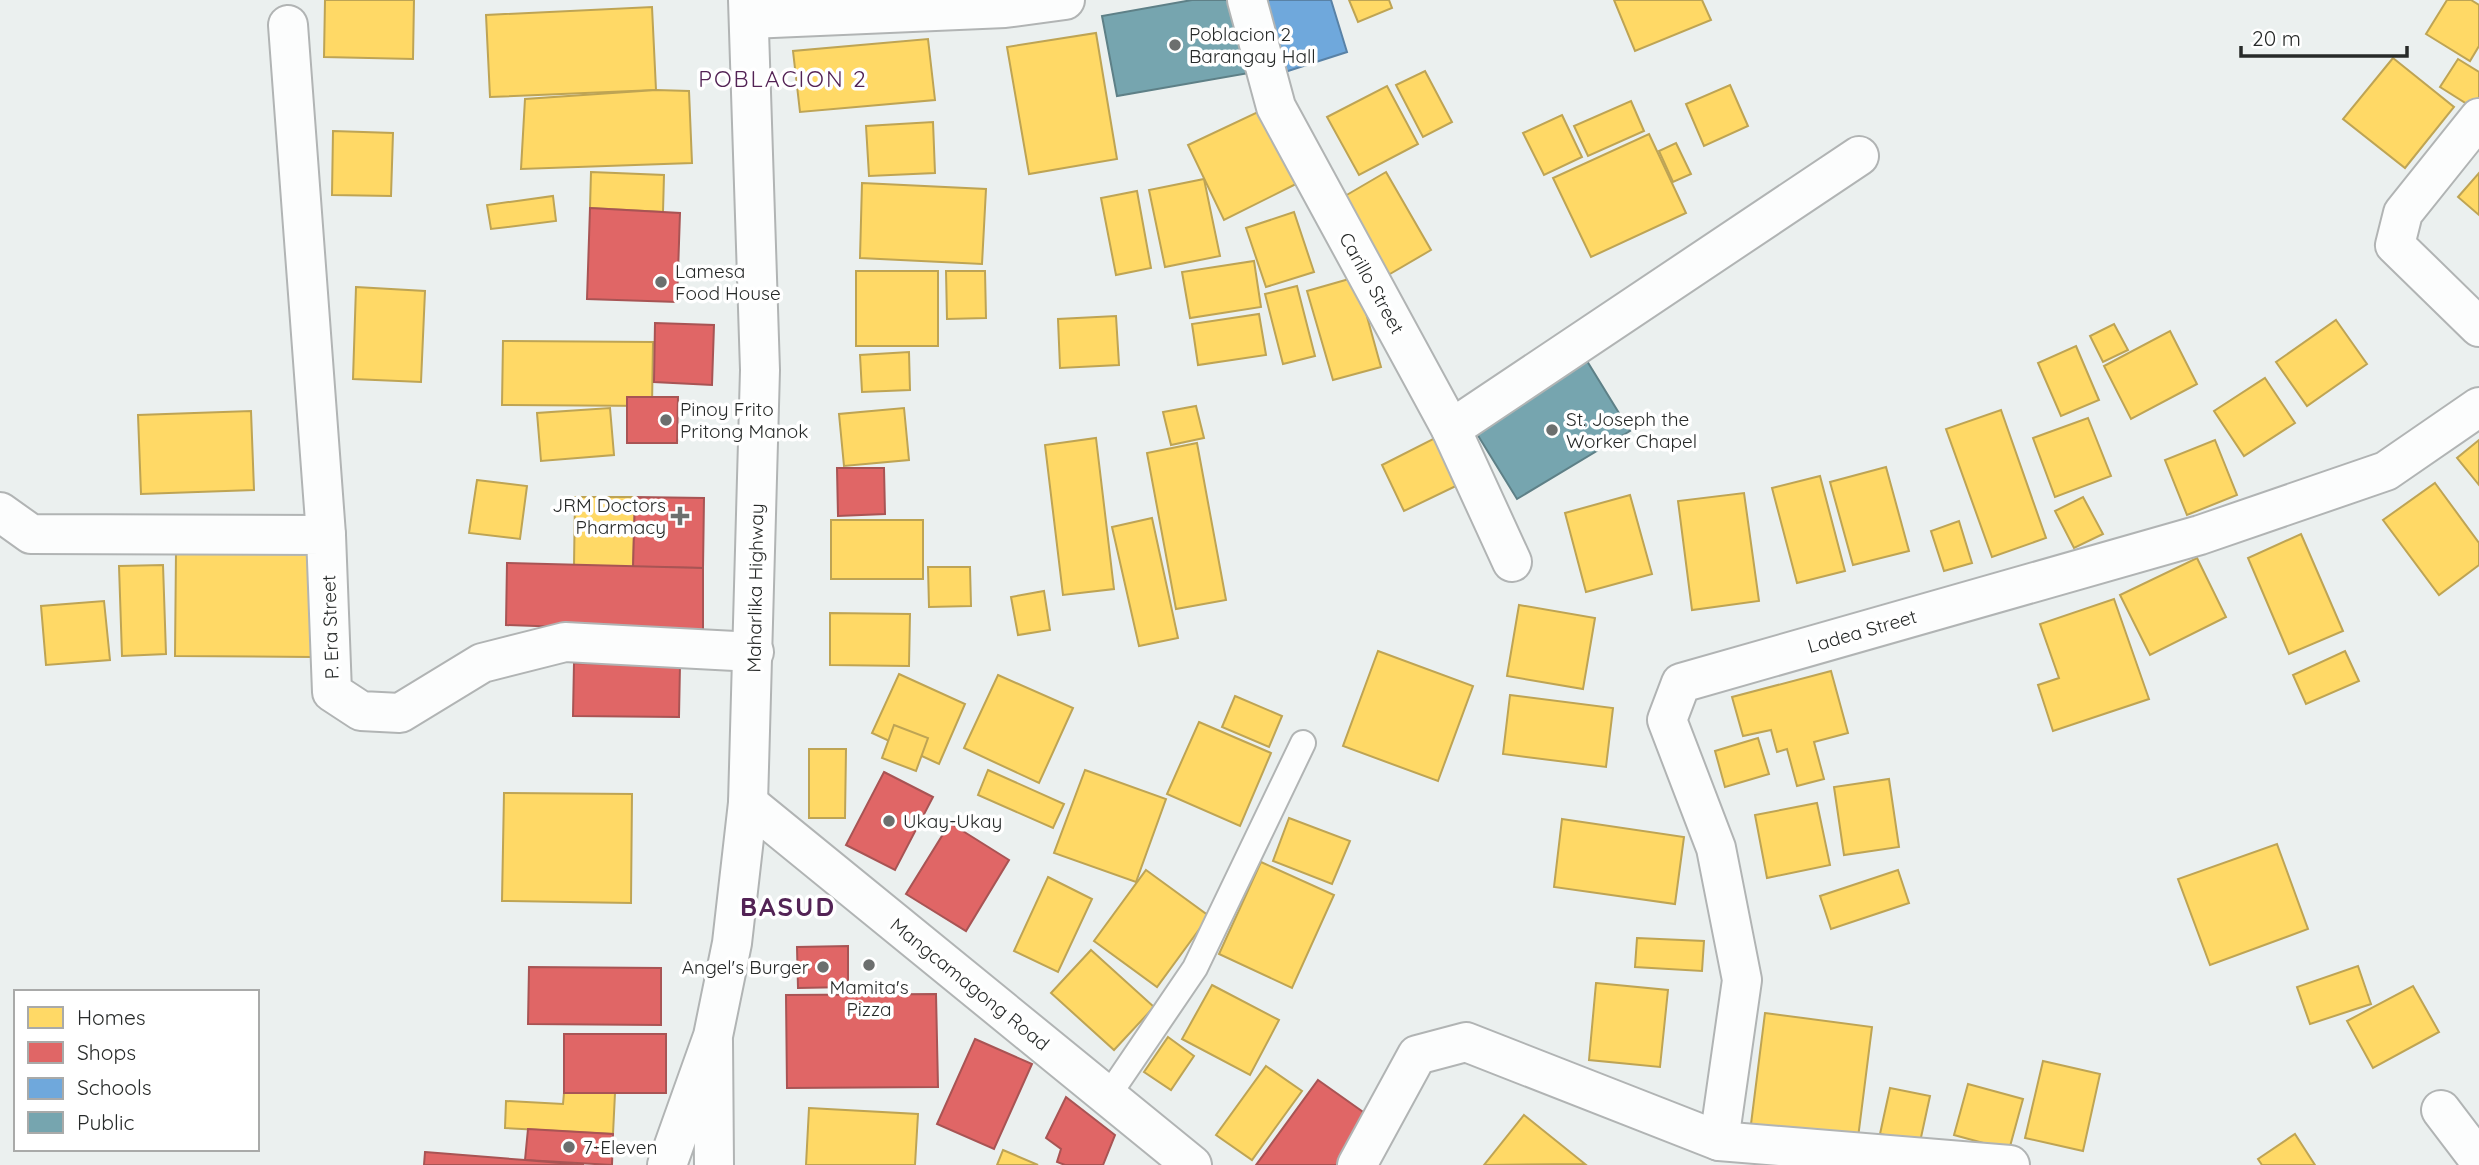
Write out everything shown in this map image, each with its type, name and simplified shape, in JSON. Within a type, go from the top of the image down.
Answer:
[{"type":"main road","points":[[749,9],[1004,8],[1065,0]]},
{"type":"main road","name":"Carillo Street","points":[[1247,0],[1276,107],[1451,429],[1513,562]]},
{"type":"main road","name":"Maharlika Highway","points":[[667,1165],[713,1036],[732,943],[748,803],[760,370],[749,9]]},
{"type":"main road","points":[[0,513],[32,534],[326,535],[288,25]]},
{"type":"main road","points":[[2479,118],[2403,214],[2395,245],[2479,327]]},
{"type":"main road","points":[[1451,429],[1859,156]]},
{"type":"main road","name":"Ladea Street","points":[[1719,1141],[1742,980],[1716,848],[1667,720],[1681,683],[2200,535],[2386,471],[2479,407]]},
{"type":"main road","name":"P. Era Street","points":[[326,535],[332,692],[361,711],[400,713],[482,663],[565,642],[754,652]]},
{"type":"main road","name":"Mangcamagong Road","points":[[748,803],[1192,1165]]},
{"type":"main road","points":[[713,1036],[714,1165]]},
{"type":"main road","points":[[1357,1165],[1417,1055],[1466,1042],[1719,1141],[2010,1165]]},
{"type":"main road","points":[[2441,1110],[2479,1160]]},
{"type":"lane","points":[[1108,1096],[1195,968],[1303,743]]},
{"type":"building: Homes","points":[[325,0],[414,0],[413,59],[324,57]]},
{"type":"building: Homes","points":[[1349,0],[1389,0],[1392,8],[1358,22]]},
{"type":"building: Homes","points":[[1614,0],[1702,0],[1711,20],[1635,51]]},
{"type":"building: Homes","points":[[2447,0],[2471,0],[2479,5],[2479,46],[2470,61],[2426,34]]},
{"type":"building: Homes","points":[[652,7],[656,90],[490,97],[486,15]]},
{"type":"building: Homes","points":[[1096,33],[1117,159],[1029,174],[1007,47]]},
{"type":"building: Homes","points":[[928,39],[935,100],[800,112],[793,51]]},
{"type":"building: Homes","points":[[2393,58],[2454,107],[2405,168],[2343,119]]},
{"type":"building: Homes","points":[[2458,59],[2479,72],[2479,102],[2475,109],[2440,87]]},
{"type":"building: Homes","points":[[1425,71],[1452,122],[1423,137],[1396,85]]},
{"type":"building: Homes","points":[[1730,85],[1748,126],[1704,146],[1686,104]]},
{"type":"building: Homes","points":[[1387,86],[1418,144],[1359,175],[1327,117]]},
{"type":"building: Homes","points":[[656,90],[689,91],[692,163],[521,169],[525,99]]},
{"type":"building: Homes","points":[[1631,101],[1644,131],[1588,156],[1574,126]]},
{"type":"building: Homes","points":[[1260,111],[1296,184],[1224,220],[1188,145]]},
{"type":"building: Homes","points":[[1562,115],[1582,157],[1544,175],[1523,133]]},
{"type":"building: Homes","points":[[933,122],[935,173],[869,176],[866,126]]},
{"type":"building: Homes","points":[[333,131],[393,133],[391,196],[332,195]]},
{"type":"building: Homes","points":[[1649,134],[1686,213],[1591,257],[1553,178]]},
{"type":"building: Homes","points":[[1676,143],[1691,174],[1673,182],[1659,151]]},
{"type":"building: Homes","points":[[591,172],[664,175],[663,212],[590,208]]},
{"type":"building: Homes","points":[[1386,172],[1431,250],[1378,281],[1333,203]]},
{"type":"building: Homes","points":[[2479,173],[2479,215],[2458,197]]},
{"type":"building: Homes","points":[[1204,179],[1220,256],[1165,267],[1149,190]]},
{"type":"building: Homes","points":[[862,183],[986,189],[982,264],[860,258]]},
{"type":"building: Homes","points":[[1137,191],[1151,268],[1116,275],[1101,198]]},
{"type":"building: Homes","points":[[553,196],[556,221],[491,229],[487,205]]},
{"type":"building: Homes","points":[[1294,212],[1314,272],[1266,287],[1246,228]]},
{"type":"building: Homes","points":[[1254,261],[1261,307],[1190,318],[1182,272]]},
{"type":"building: Homes","points":[[856,271],[938,271],[938,346],[856,346]]},
{"type":"building: Homes","points":[[946,271],[985,271],[986,318],[947,319]]},
{"type":"building: Homes","points":[[1356,277],[1381,367],[1333,380],[1307,291]]},
{"type":"building: Homes","points":[[1297,286],[1315,356],[1283,364],[1265,294]]},
{"type":"building: Homes","points":[[356,287],[425,291],[421,382],[353,379]]},
{"type":"building: Homes","points":[[1259,314],[1266,355],[1198,365],[1192,324]]},
{"type":"building: Homes","points":[[1116,316],[1119,365],[1060,368],[1058,319]]},
{"type":"building: Homes","points":[[2336,320],[2367,364],[2307,406],[2276,362]]},
{"type":"building: Homes","points":[[2114,324],[2128,350],[2103,362],[2090,336]]},
{"type":"building: Homes","points":[[2170,331],[2197,384],[2131,419],[2104,366]]},
{"type":"building: Homes","points":[[503,341],[653,342],[652,406],[502,405]]},
{"type":"building: Homes","points":[[2076,346],[2099,400],[2061,416],[2038,363]]},
{"type":"building: Homes","points":[[909,352],[910,390],[862,392],[860,355]]},
{"type":"building: Homes","points":[[2265,378],[2295,423],[2244,456],[2214,411]]},
{"type":"building: Homes","points":[[1196,406],[1204,438],[1171,445],[1163,412]]},
{"type":"building: Homes","points":[[610,408],[614,455],[541,461],[537,413]]},
{"type":"building: Homes","points":[[904,408],[909,460],[844,466],[839,414]]},
{"type":"building: Homes","points":[[2001,410],[2046,538],[1992,557],[1946,429]]},
{"type":"building: Homes","points":[[251,411],[254,490],[141,494],[138,415]]},
{"type":"building: Homes","points":[[2088,418],[2111,476],[2055,497],[2033,438]]},
{"type":"building: Homes","points":[[1096,438],[1114,589],[1063,595],[1045,445]]},
{"type":"building: Homes","points":[[1435,438],[1458,485],[1404,511],[1382,465]]},
{"type":"building: Homes","points":[[2215,440],[2237,495],[2187,515],[2165,460]]},
{"type":"building: Homes","points":[[2479,440],[2479,485],[2457,458]]},
{"type":"building: Homes","points":[[1197,443],[1226,600],[1176,609],[1147,453]]},
{"type":"building: Homes","points":[[1886,467],[1909,551],[1853,565],[1830,482]]},
{"type":"building: Homes","points":[[1820,476],[1845,571],[1797,583],[1772,488]]},
{"type":"building: Homes","points":[[477,480],[527,486],[520,539],[469,533]]},
{"type":"building: Homes","points":[[2435,483],[2479,543],[2479,565],[2439,595],[2383,520]]},
{"type":"building: Homes","points":[[1744,493],[1759,601],[1692,610],[1678,501]]},
{"type":"building: Homes","points":[[1630,495],[1652,574],[1586,592],[1565,513]]},
{"type":"building: Homes","points":[[575,497],[635,497],[633,567],[574,566]]},
{"type":"building: Homes","points":[[2083,497],[2103,534],[2074,548],[2055,511]]},
{"type":"building: Homes","points":[[1152,518],[1178,638],[1139,646],[1112,527]]},
{"type":"building: Homes","points":[[831,520],[923,520],[923,579],[831,579]]},
{"type":"building: Homes","points":[[1959,521],[1972,563],[1944,571],[1931,531]]},
{"type":"building: Homes","points":[[2301,534],[2343,631],[2289,654],[2248,558]]},
{"type":"building: Homes","points":[[176,551],[313,552],[312,657],[175,656]]},
{"type":"building: Homes","points":[[2197,558],[2226,617],[2150,655],[2120,595]]},
{"type":"building: Homes","points":[[163,565],[166,654],[122,656],[119,566]]},
{"type":"building: Homes","points":[[928,567],[970,567],[971,606],[929,607]]},
{"type":"building: Homes","points":[[1044,591],[1050,630],[1018,635],[1011,597]]},
{"type":"building: Homes","points":[[2114,599],[2149,699],[2053,731],[2038,685],[2059,678],[2040,624]]},
{"type":"building: Homes","points":[[104,601],[110,660],[46,665],[41,606]]},
{"type":"building: Homes","points":[[1519,605],[1595,618],[1583,689],[1507,676]]},
{"type":"building: Homes","points":[[830,613],[910,614],[909,666],[830,665]]},
{"type":"building: Homes","points":[[1378,651],[1473,686],[1438,781],[1343,746]]},
{"type":"building: Homes","points":[[2345,651],[2359,681],[2306,704],[2293,675]]},
{"type":"building: Homes","points":[[1831,671],[1848,733],[1814,742],[1824,779],[1797,786],[1787,749],[1777,752],[1771,730],[1743,736],[1732,697]]},
{"type":"building: Homes","points":[[899,674],[965,704],[939,764],[872,733]]},
{"type":"building: Homes","points":[[998,675],[1073,708],[1039,783],[964,748]]},
{"type":"building: Homes","points":[[1510,695],[1613,708],[1606,767],[1503,754]]},
{"type":"building: Homes","points":[[1235,696],[1282,716],[1269,747],[1222,727]]},
{"type":"building: Homes","points":[[1199,722],[1271,753],[1240,826],[1167,794]]},
{"type":"building: Homes","points":[[894,725],[928,738],[916,771],[882,758]]},
{"type":"building: Homes","points":[[1758,738],[1769,774],[1725,787],[1715,751]]},
{"type":"building: Homes","points":[[809,749],[846,749],[845,818],[809,818]]},
{"type":"building: Homes","points":[[988,770],[1064,804],[1053,828],[978,795]]},
{"type":"building: Homes","points":[[1085,770],[1166,799],[1136,882],[1054,853]]},
{"type":"building: Homes","points":[[1889,779],[1899,847],[1844,855],[1834,787]]},
{"type":"building: Homes","points":[[504,793],[632,794],[631,903],[502,901]]},
{"type":"building: Homes","points":[[1817,803],[1830,865],[1767,878],[1755,815]]},
{"type":"building: Homes","points":[[1289,818],[1350,841],[1332,884],[1273,861]]},
{"type":"building: Homes","points":[[1562,819],[1684,837],[1675,904],[1554,887]]},
{"type":"building: Homes","points":[[2277,844],[2308,929],[2210,965],[2178,879]]},
{"type":"building: Homes","points":[[1261,862],[1334,895],[1292,988],[1219,954]]},
{"type":"building: Homes","points":[[1146,870],[1209,916],[1157,987],[1094,941]]},
{"type":"building: Homes","points":[[1898,870],[1909,903],[1831,929],[1820,896]]},
{"type":"building: Homes","points":[[1048,877],[1092,899],[1058,972],[1014,951]]},
{"type":"building: Homes","points":[[1637,938],[1704,941],[1702,971],[1635,967]]},
{"type":"building: Homes","points":[[1091,950],[1154,1007],[1114,1050],[1051,993]]},
{"type":"building: Homes","points":[[2358,966],[2371,1004],[2310,1024],[2297,987]]},
{"type":"building: Homes","points":[[1596,983],[1668,990],[1660,1067],[1589,1060]]},
{"type":"building: Homes","points":[[1212,985],[1279,1020],[1250,1075],[1182,1039]]},
{"type":"building: Homes","points":[[2413,986],[2439,1032],[2373,1068],[2347,1021]]},
{"type":"building: Homes","points":[[1765,1013],[1872,1027],[1858,1138],[1751,1124]]},
{"type":"building: Homes","points":[[1168,1037],[1194,1056],[1171,1090],[1144,1072]]},
{"type":"building: Homes","points":[[2043,1061],[2100,1074],[2083,1151],[2025,1138]]},
{"type":"building: Homes","points":[[1266,1066],[1302,1091],[1252,1160],[1216,1135]]},
{"type":"building: Homes","points":[[1968,1084],[2023,1099],[2009,1150],[1954,1135]]},
{"type":"building: Homes","points":[[1890,1088],[1930,1096],[1920,1142],[1880,1134]]},
{"type":"building: Homes","points":[[564,1093],[615,1093],[613,1134],[505,1128],[506,1101],[563,1104]]},
{"type":"building: Homes","points":[[809,1108],[918,1114],[915,1165],[806,1165]]},
{"type":"building: Homes","points":[[1524,1115],[1585,1164],[1484,1165]]},
{"type":"building: Homes","points":[[2295,1134],[2315,1165],[2262,1165],[2258,1159]]},
{"type":"building: Homes","points":[[1003,1150],[1038,1165],[997,1165]]},
{"type":"building: Shops","points":[[590,208],[680,213],[677,302],[587,299]]},
{"type":"building: Shops","points":[[655,323],[714,325],[712,385],[654,382]]},
{"type":"building: Shops","points":[[627,397],[678,397],[677,443],[627,443]]},
{"type":"building: Shops","points":[[837,468],[884,468],[885,514],[838,516]]},
{"type":"building: Shops","points":[[635,497],[704,498],[703,568],[633,567]]},
{"type":"building: Shops","points":[[507,563],[703,568],[703,632],[506,625]]},
{"type":"building: Shops","points":[[574,663],[680,665],[679,717],[573,716]]},
{"type":"building: Shops","name":"Ukay-Ukay","points":[[884,772],[933,797],[895,870],[846,845]]},
{"type":"building: Shops","points":[[950,823],[1009,860],[966,931],[906,894]]},
{"type":"building: Shops","name":"Angel's Burger","points":[[848,946],[848,987],[798,988],[797,947]]},
{"type":"building: Shops","points":[[529,967],[661,968],[661,1025],[528,1024]]},
{"type":"building: Shops","points":[[936,994],[938,1087],[787,1088],[786,995]]},
{"type":"building: Shops","points":[[564,1034],[666,1034],[666,1093],[564,1093]]},
{"type":"building: Shops","points":[[975,1039],[1032,1064],[994,1149],[937,1124]]},
{"type":"building: Shops","points":[[1318,1080],[1373,1119],[1340,1165],[1256,1165]]},
{"type":"building: Shops","points":[[1066,1097],[1115,1135],[1103,1165],[1065,1165],[1057,1162],[1061,1149],[1046,1138]]},
{"type":"building: Shops","name":"7-Eleven","points":[[528,1129],[613,1134],[612,1165],[525,1160]]},
{"type":"building: Shops","points":[[425,1152],[525,1160],[584,1165],[424,1165]]},
{"type":"building: Schools","points":[[1331,0],[1347,52],[1285,72],[1262,2]]},
{"type":"building: Public","name":"Poblacion 2 Barangay Hall","points":[[1192,0],[1235,0],[1249,73],[1117,96],[1102,16]]},
{"type":"building: Public","name":"St. Joseph the Worker Chapel","points":[[1587,361],[1630,431],[1517,499],[1474,429]]},
{"type":"place","name":"Poblacion 2 Barangay Hall","points":[[1175,45]]},
{"type":"place","name":"Lamesa Food House","points":[[661,282]]},
{"type":"place","name":"Pinoy Frito Pritong Manok","points":[[666,420]]},
{"type":"place","name":"St. Joseph the Worker Chapel","points":[[1552,430]]},
{"type":"place","name":"JRM Doctors Pharmacy","points":[[680,516]]},
{"type":"place","name":"Ukay-Ukay","points":[[889,821]]},
{"type":"place","name":"Mamita's Pizza","points":[[869,965]]},
{"type":"place","name":"Angel's Burger","points":[[823,967]]},
{"type":"place","name":"7-Eleven","points":[[569,1147]]},
{"type":"district","name":"POBLACION 2","points":[[783,79]]},
{"type":"district","name":"BASUD","points":[[788,907]]}]
